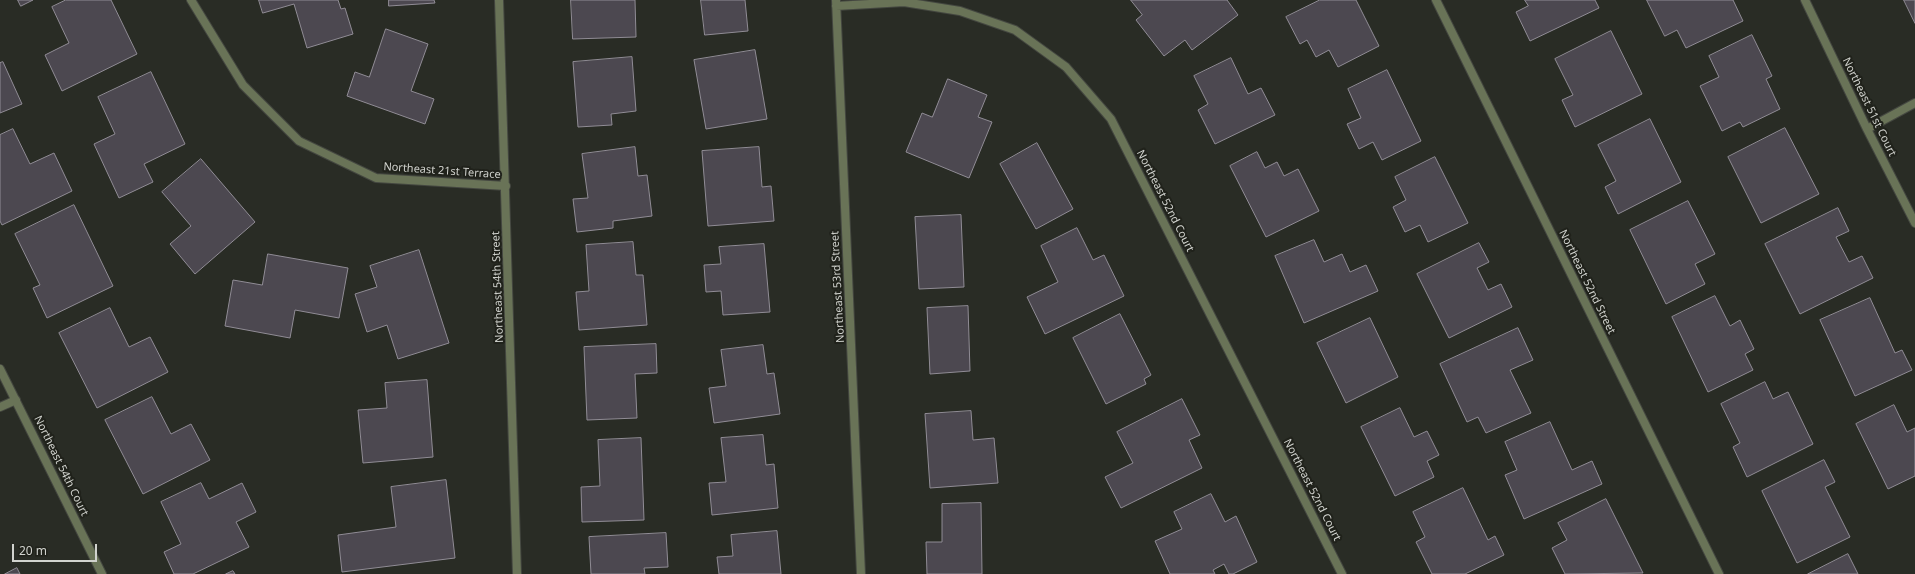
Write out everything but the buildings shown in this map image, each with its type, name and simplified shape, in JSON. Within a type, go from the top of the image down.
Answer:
[{"type":"street","name":"Northeast 21st Terrace","points":[[191,0],[243,85],[299,141],[376,178],[506,186]]},
{"type":"street","name":"Northeast 54th Street","points":[[499,0],[517,574]]},
{"type":"street","name":"Northeast 52nd Street","points":[[1436,0],[1719,574]]},
{"type":"street","name":"Northeast 51st Court","points":[[1805,0],[1867,129],[1915,223]]},
{"type":"street","name":"Northeast 52nd Court","points":[[836,3],[904,2],[960,11],[1015,30],[1066,66],[1110,119],[1342,574]]},
{"type":"street","name":"Northeast 53rd Street","points":[[836,3],[861,574]]},
{"type":"street","points":[[1867,129],[1915,103]]},
{"type":"street","name":"Northeast 54th Court","points":[[0,369],[102,574]]},
{"type":"street","points":[[0,407],[16,400]]}]
